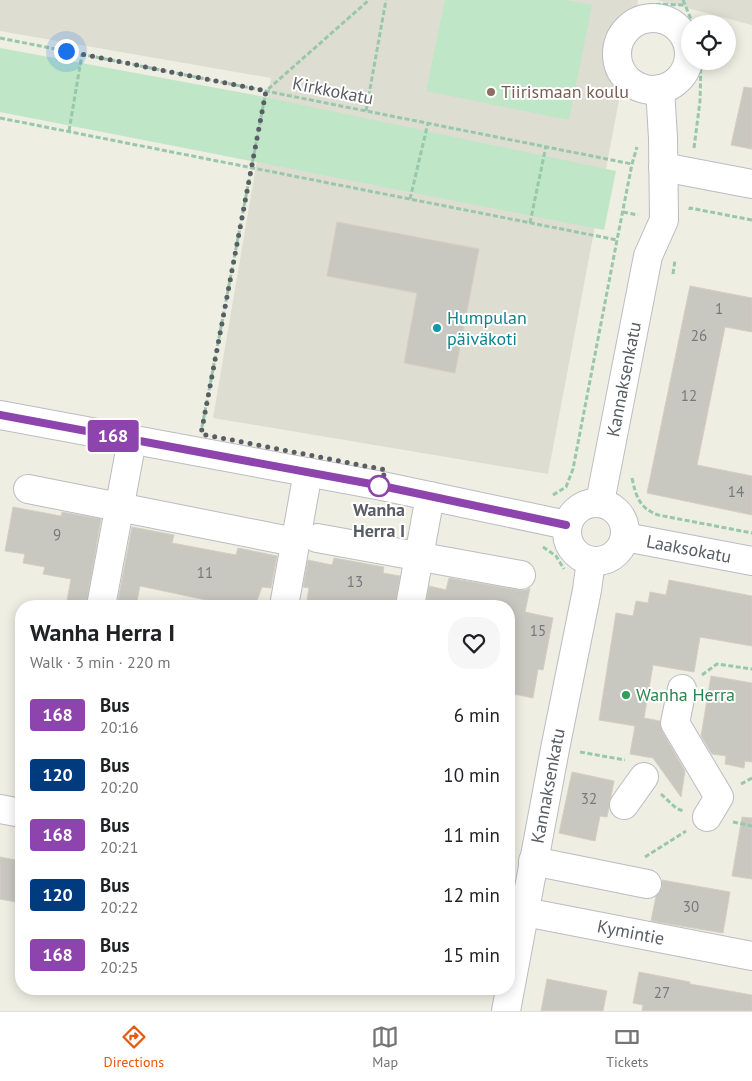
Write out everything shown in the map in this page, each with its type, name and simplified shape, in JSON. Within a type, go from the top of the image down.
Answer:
[{"type":"street","name":"Kannaksenkatu","points":[[600,502],[648,256],[645,216],[663,167],[664,138],[651,95]]},
{"type":"street","points":[[663,167],[752,184]]},
{"type":"street","points":[[0,415],[308,472],[566,525]]},
{"type":"street","points":[[102,600],[132,440]]},
{"type":"street","points":[[286,600],[306,540],[308,472]]},
{"type":"street","points":[[28,489],[306,540],[420,556],[520,575]]},
{"type":"street","points":[[411,600],[430,496]]},
{"type":"street","points":[[600,502],[614,508],[624,521],[625,537],[619,551],[606,560],[591,561],[576,554],[567,541],[566,525],[573,512],[585,503],[600,502]]},
{"type":"street","name":"Laaksokatu","points":[[625,537],[752,561]]},
{"type":"street","name":"Kannaksenkatu","points":[[516,910],[533,861],[587,590],[591,561]]},
{"type":"street","points":[[682,689],[675,723],[719,797],[707,817]]},
{"type":"street","points":[[624,805],[644,777]]},
{"type":"street","points":[[0,809],[15,812]]},
{"type":"street","points":[[533,861],[647,884]]},
{"type":"street","name":"Kymintie","points":[[516,910],[752,956]]},
{"type":"street","name":"Kannaksenkatu","points":[[507,1011],[508,995]]},
{"type":"path","points":[[201,434],[253,168],[266,91],[369,0]]},
{"type":"path","points":[[366,111],[386,0]]},
{"type":"path","points":[[684,0],[689,15]]},
{"type":"path","points":[[651,95],[620,89],[613,81],[606,67],[605,50],[609,35],[616,22],[624,15],[636,9],[653,5],[685,5]]},
{"type":"path","name":"Kirkkokatu","points":[[0,38],[632,164],[616,240]]},
{"type":"path","points":[[69,131],[82,54]]},
{"type":"path","points":[[693,144],[700,101],[701,70]]},
{"type":"path","points":[[0,118],[616,240],[574,469],[566,487],[551,496]]},
{"type":"path","points":[[410,199],[428,123]]},
{"type":"path","points":[[530,223],[546,146]]},
{"type":"path","points":[[671,283],[677,254]]},
{"type":"path","points":[[633,469],[631,479],[639,501],[647,511],[658,515],[752,533]]},
{"type":"path","points":[[682,689],[717,664],[752,669]]},
{"type":"path","points":[[554,749],[626,761],[644,777]]},
{"type":"shaded area","points":[[0,0],[638,0],[548,474],[213,418],[271,78],[0,31]]},
{"type":"shaded area","points":[[657,0],[752,0],[752,25],[736,21],[736,15],[714,15]]},
{"type":"green space","points":[[445,0],[566,0],[592,5],[569,120],[426,91]]},
{"type":"green space","points":[[0,48],[265,97],[616,171],[604,230],[0,112]]},
{"type":"building","points":[[744,87],[752,88],[752,149],[731,145]]},
{"type":"building","name":"Humpulan päiväkoti","points":[[337,222],[479,249],[455,373],[404,363],[417,293],[327,276]]},
{"type":"building","points":[[690,286],[752,298],[752,332],[725,327],[697,465],[752,476],[752,515],[647,493]]},
{"type":"building","points":[[13,507],[61,516],[62,512],[101,519],[87,600],[67,600],[71,579],[43,574],[45,567],[23,563],[25,554],[5,551]]},
{"type":"building","points":[[132,527],[174,535],[172,543],[236,555],[238,548],[277,556],[271,588],[262,587],[257,600],[206,600],[140,586],[137,600],[118,600]]},
{"type":"building","points":[[334,558],[384,567],[383,573],[400,576],[396,600],[307,600],[309,588],[303,587],[308,560],[332,565]]},
{"type":"building","points":[[449,578],[518,590],[530,588],[525,612],[553,618],[543,670],[538,669],[533,698],[515,694],[515,600],[427,600],[429,586],[446,590]]},
{"type":"building","name":"Wanha Herra","points":[[669,580],[752,596],[752,646],[700,637],[694,672],[653,665],[644,718],[660,721],[662,731],[685,771],[681,797],[653,758],[630,754],[635,726],[599,720],[616,613],[633,616],[636,601],[648,603],[650,592],[666,595]]},
{"type":"building","points":[[711,676],[752,683],[752,762],[745,761],[744,768],[725,764],[726,756],[712,754],[701,736]]},
{"type":"building","points":[[572,772],[614,781],[607,817],[600,816],[595,841],[559,833]]},
{"type":"building","points":[[742,817],[752,818],[752,879],[732,876]]},
{"type":"building","points":[[0,857],[15,860],[15,902],[0,899]]},
{"type":"building","points":[[662,880],[730,892],[723,933],[651,921],[656,896],[662,888]]},
{"type":"building","points":[[639,972],[690,982],[690,984],[752,995],[752,1011],[642,1011],[643,1005],[633,1003]]},
{"type":"building","points":[[547,979],[607,991],[603,1011],[541,1011]]},
{"type":"bus line","name":"168","points":[[0,415],[382,486],[566,525]]},
{"type":"place","name":"Tiirismaan koulu","points":[[491,92]]},
{"type":"place","name":"Humpulan päiväkoti","points":[[437,328]]},
{"type":"place","name":"Wanha Herra I","points":[[379,486]]},
{"type":"place","name":"Wanha Herra","points":[[626,695]]},
{"type":"route","points":[[66,51],[266,91],[253,168],[201,434],[386,470],[379,486]]}]
